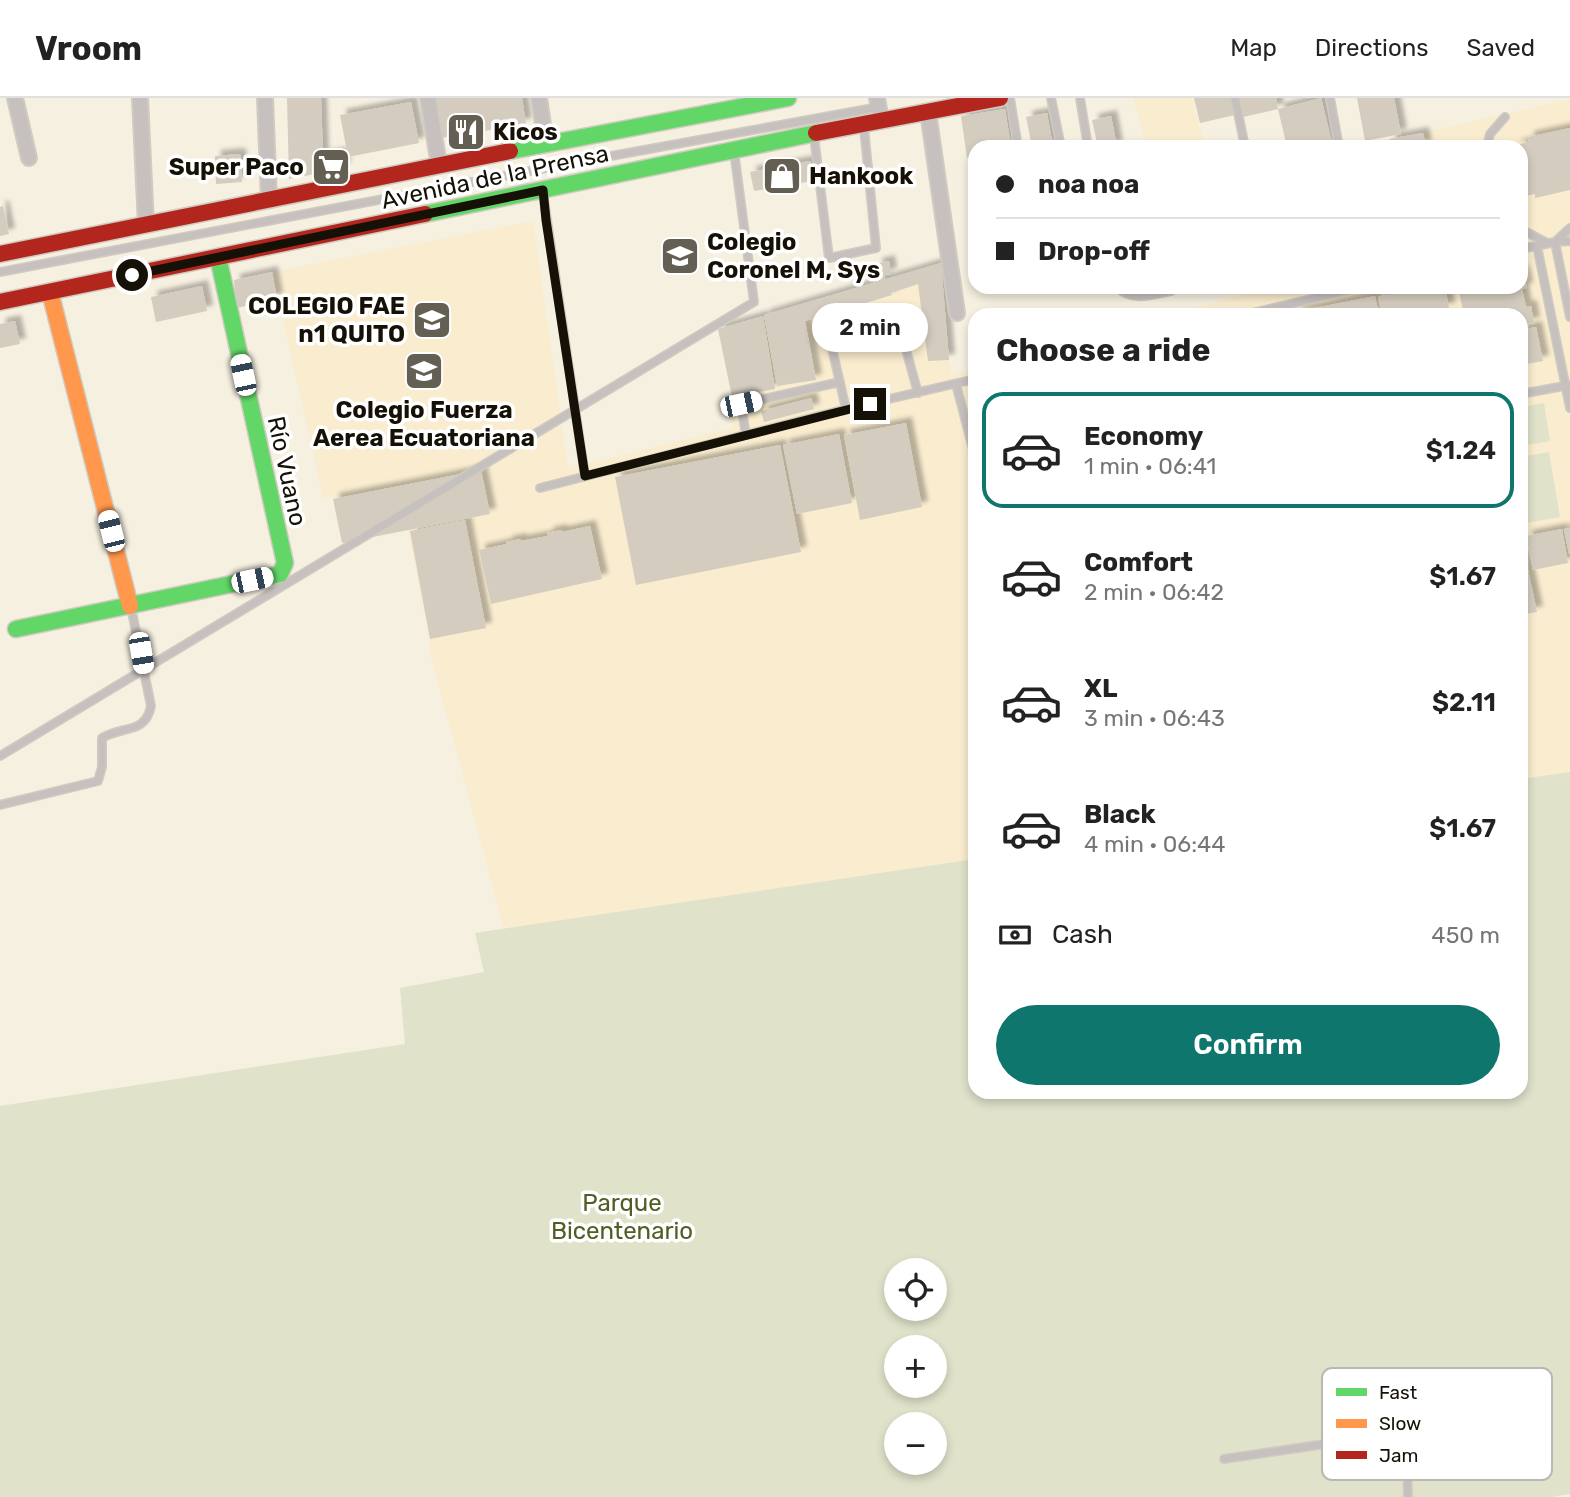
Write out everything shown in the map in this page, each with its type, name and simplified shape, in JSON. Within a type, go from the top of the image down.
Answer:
[{"type":"main road","name":"Avenida de la Prensa","points":[[0,254],[788,98]]},
{"type":"main road","name":"Avenida de la Prensa","points":[[0,302],[863,124],[879,108],[928,112],[1000,98]]},
{"type":"main road","name":"Río Vuano","points":[[130,606],[279,574],[285,563],[218,257]]},
{"type":"main road","points":[[16,629],[130,606],[50,292]]},
{"type":"street","points":[[15,98],[29,158]]},
{"type":"street","points":[[140,98],[146,225]]},
{"type":"street","points":[[265,98],[270,200]]},
{"type":"street","points":[[428,98],[439,165]]},
{"type":"street","points":[[539,98],[546,144]]},
{"type":"street","points":[[928,112],[957,313]]},
{"type":"lane","points":[[1010,98],[1017,140]]},
{"type":"lane","points":[[1051,98],[1060,140]]},
{"type":"lane","points":[[1080,98],[1087,140]]},
{"type":"lane","points":[[1235,98],[1244,140]]},
{"type":"lane","points":[[1329,98],[1338,140]]},
{"type":"lane","points":[[0,272],[551,167],[879,108]]},
{"type":"lane","points":[[1489,140],[1490,134],[1505,117]]},
{"type":"lane","points":[[813,134],[829,258],[876,248],[863,124]]},
{"type":"lane","points":[[0,756],[754,302],[734,151]]},
{"type":"lane","points":[[543,190],[585,476]]},
{"type":"lane","points":[[1551,243],[1570,228]]},
{"type":"lane","points":[[1528,232],[1551,243]]},
{"type":"lane","points":[[1528,248],[1570,241]]},
{"type":"lane","points":[[1551,243],[1570,317]]},
{"type":"lane","points":[[1537,246],[1570,408]]},
{"type":"lane","points":[[1125,294],[1148,294]]},
{"type":"lane","points":[[1273,308],[1331,294]]},
{"type":"lane","points":[[846,409],[831,344],[900,328],[918,393]]},
{"type":"lane","points":[[540,488],[846,409],[968,381]]},
{"type":"lane","points":[[746,435],[741,404],[840,382]]},
{"type":"lane","points":[[956,384],[968,430]]},
{"type":"lane","points":[[1528,393],[1567,385]]},
{"type":"lane","points":[[0,805],[98,782],[102,767],[102,738],[114,731],[137,728],[149,718],[151,706],[130,606]]},
{"type":"lane","points":[[1224,1459],[1322,1444]]},
{"type":"shaded area","points":[[1133,98],[1192,98],[1203,140],[1145,140]]},
{"type":"shaded area","points":[[1570,99],[1570,772],[1528,778],[1528,308],[1195,308],[1246,294],[1528,294],[1528,140],[1390,140]]},
{"type":"shaded area","points":[[533,221],[568,468],[732,428],[728,399],[732,397],[718,329],[941,263],[951,374],[968,370],[968,860],[504,929],[430,653],[408,530],[342,543],[332,496],[323,498],[272,272]]},
{"type":"green space","points":[[1544,403],[1550,441],[1528,445],[1528,406]]},
{"type":"green space","points":[[1549,452],[1560,517],[1528,523],[1528,456]]},
{"type":"green space","name":"Parque Bicentenario","points":[[1570,772],[1570,1494],[1552,1497],[0,1497],[0,1106],[405,1044],[400,988],[484,972],[475,933],[968,860],[968,1099],[1528,1099],[1528,778]]},
{"type":"building","points":[[287,98],[321,98],[323,156],[342,153],[345,168],[289,179]]},
{"type":"building","points":[[434,98],[522,98],[526,124],[441,138]]},
{"type":"building","points":[[1194,98],[1231,98],[1235,115],[1200,123]]},
{"type":"building","points":[[1238,98],[1276,98],[1278,109],[1243,117]]},
{"type":"building","points":[[1321,98],[1331,140],[1285,140],[1278,109]]},
{"type":"building","points":[[1357,98],[1394,98],[1401,134],[1365,140]]},
{"type":"building","points":[[411,102],[419,143],[348,157],[340,115]]},
{"type":"building","points":[[1005,109],[1010,140],[968,140],[967,158],[961,116]]},
{"type":"building","points":[[1047,113],[1052,140],[1031,140],[1026,117]]},
{"type":"building","points":[[1111,116],[1116,140],[1096,140],[1092,120]]},
{"type":"building","points":[[1570,128],[1570,190],[1535,198],[1535,194],[1528,196],[1528,137]]},
{"type":"building","points":[[1423,133],[1424,140],[1389,140]]},
{"type":"building","points":[[240,154],[242,182],[216,184],[215,156]]},
{"type":"building","name":"Hankook","points":[[810,161],[813,181],[754,191],[750,172]]},
{"type":"building","points":[[3,206],[9,234],[0,236],[0,207]]},
{"type":"building","points":[[889,261],[891,274],[884,275],[885,279],[874,281],[873,272],[878,271],[876,264]]},
{"type":"building","points":[[941,263],[949,360],[928,361],[918,284],[891,293],[892,295],[805,321],[816,380],[777,386],[764,315]]},
{"type":"building","points":[[272,272],[277,299],[236,308],[234,280]]},
{"type":"building","points":[[202,286],[207,311],[156,322],[151,297]]},
{"type":"building","points":[[1392,294],[1446,294],[1449,308],[1380,308],[1378,297]]},
{"type":"building","points":[[1460,294],[1523,294],[1526,307],[1531,306],[1534,323],[1528,324],[1528,308],[1462,308]]},
{"type":"building","points":[[1375,296],[1378,308],[1315,308]]},
{"type":"building","points":[[763,316],[775,389],[732,397],[718,329]]},
{"type":"building","points":[[15,321],[20,344],[0,348],[0,324]]},
{"type":"building","points":[[1536,327],[1543,361],[1528,364],[1528,329]]},
{"type":"building","points":[[811,398],[814,409],[764,422],[761,411]]},
{"type":"building","points":[[906,423],[922,507],[860,520],[844,435]]},
{"type":"building","points":[[839,434],[852,503],[797,514],[783,445]]},
{"type":"building","points":[[780,445],[801,552],[636,585],[615,477]]},
{"type":"building","points":[[481,470],[490,514],[342,543],[333,499]]},
{"type":"building","points":[[465,520],[486,628],[430,639],[410,531]]},
{"type":"building","points":[[590,526],[602,579],[491,604],[479,550],[520,539],[548,536],[547,533]]},
{"type":"building","points":[[1570,528],[1570,554],[1569,554],[1564,529]]},
{"type":"building","points":[[1562,529],[1568,563],[1533,570],[1528,536]]},
{"type":"building","points":[[1528,570],[1537,612],[1528,614]]},
{"type":"traffic: fast","points":[[510,151],[788,98]]},
{"type":"traffic: fast","points":[[425,214],[816,133]]},
{"type":"traffic: fast","points":[[16,629],[280,574],[285,563],[218,257]]},
{"type":"traffic: slow","points":[[50,292],[130,606]]},
{"type":"traffic: jam","points":[[816,133],[1000,98]]},
{"type":"traffic: jam","points":[[0,254],[510,151]]},
{"type":"traffic: jam","points":[[0,302],[425,214]]},
{"type":"place","name":"Kicos","points":[[466,132]]},
{"type":"place","name":"Super Paco","points":[[331,167]]},
{"type":"place","name":"Hankook","points":[[782,176]]},
{"type":"place","name":"Colegio Coronel M, Sys","points":[[680,256]]},
{"type":"place","name":"COLEGIO FAE n1 QUITO","points":[[432,320]]},
{"type":"place","name":"Colegio Fuerza Aerea Ecuatoriana","points":[[424,371]]},
{"type":"route","points":[[132,275],[543,190],[585,476],[870,404]]}]
